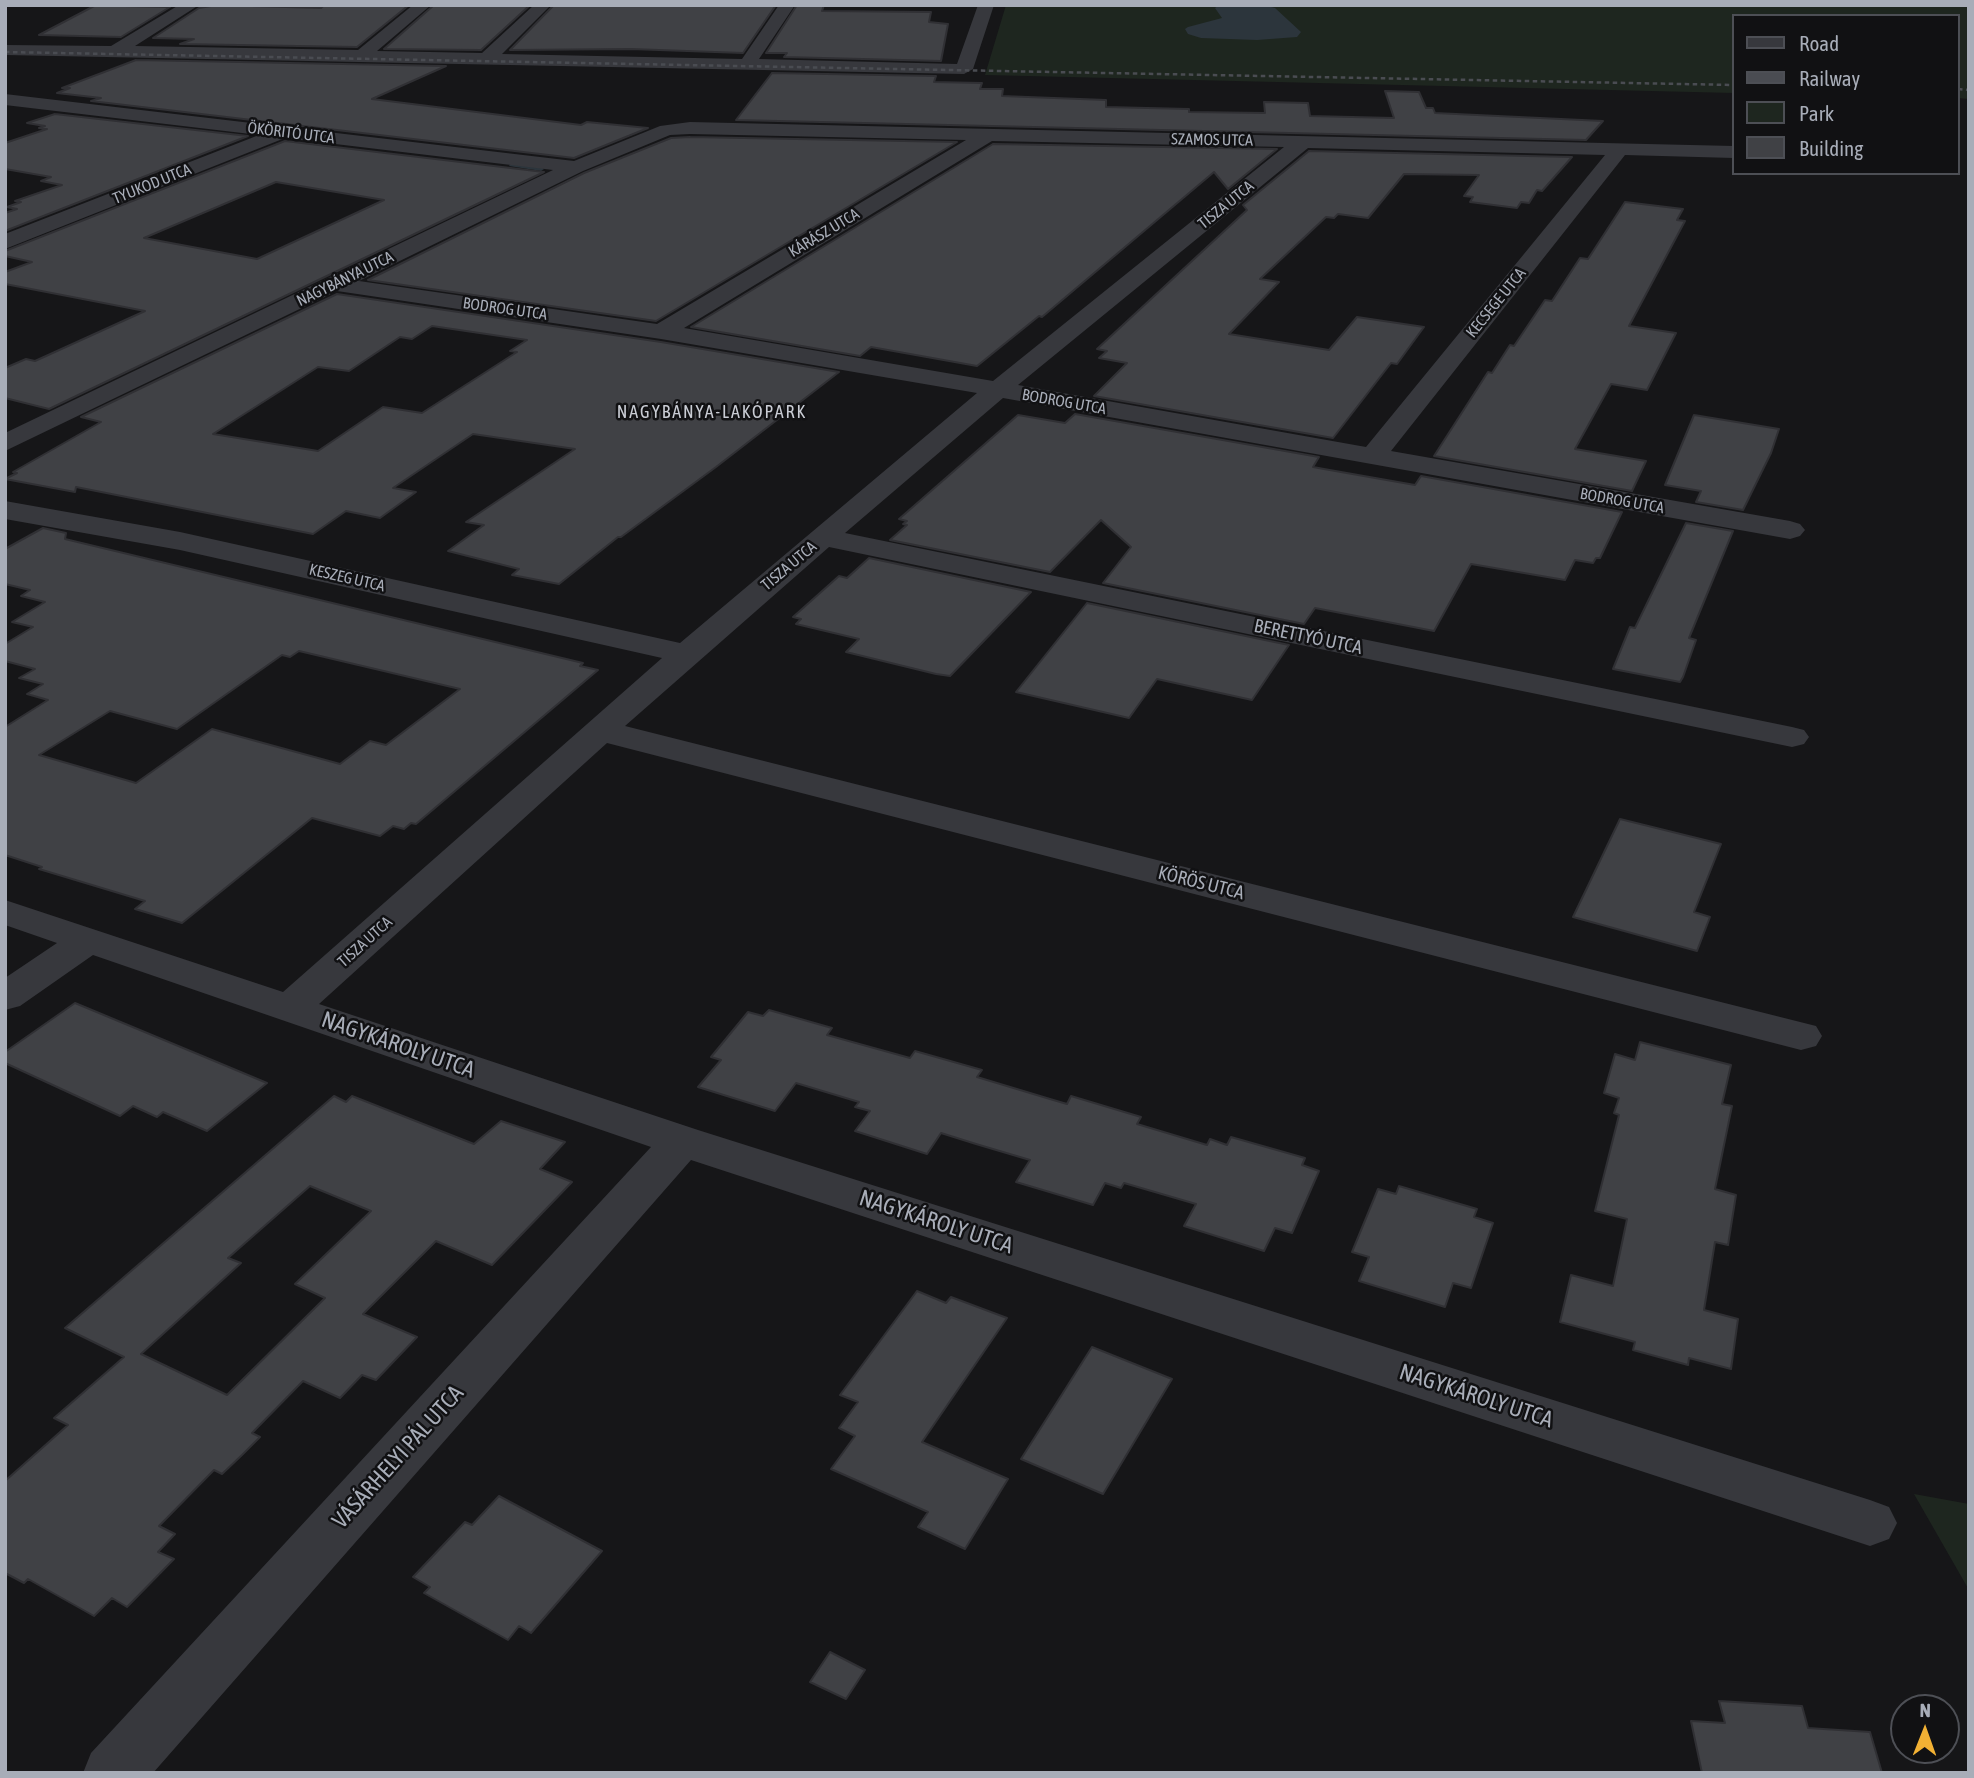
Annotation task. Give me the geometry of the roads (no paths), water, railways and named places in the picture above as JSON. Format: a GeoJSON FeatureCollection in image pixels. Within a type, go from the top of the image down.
{"type":"FeatureCollection","features":[{"type":"Feature","properties":{"kind":"street"},"geometry":{"type":"LineString","coordinates":[[114,52],[191,5]]}},
{"type":"Feature","properties":{"kind":"street"},"geometry":{"type":"LineString","coordinates":[[365,52],[423,5]]}},
{"type":"Feature","properties":{"kind":"street"},"geometry":{"type":"LineString","coordinates":[[5,50],[489,57],[543,5]]}},
{"type":"Feature","properties":{"kind":"street"},"geometry":{"type":"LineString","coordinates":[[747,65],[787,5]]}},
{"type":"Feature","properties":{"kind":"street"},"geometry":{"type":"LineString","coordinates":[[316,56],[365,52],[747,65],[964,69],[986,5]]}},
{"type":"Feature","properties":{"kind":"street","name":"ÖKÖRITÓ UTCA"},"geometry":{"type":"LineString","coordinates":[[5,99],[576,167]]}},
{"type":"Feature","properties":{"kind":"street"},"geometry":{"type":"LineString","coordinates":[[5,109],[28,102]]}},
{"type":"Feature","properties":{"kind":"street","name":"SZAMOS UTCA"},"geometry":{"type":"LineString","coordinates":[[690,128],[1732,152]]}},
{"type":"Feature","properties":{"kind":"street","name":"NAGYBÁNYA UTCA"},"geometry":{"type":"LineString","coordinates":[[5,443],[576,167],[661,132],[690,128]]}},
{"type":"Feature","properties":{"kind":"street","name":"TYUKOD UTCA"},"geometry":{"type":"LineString","coordinates":[[13,239],[283,132]]}},
{"type":"Feature","properties":{"kind":"street","name":"KÁRÁSZ UTCA"},"geometry":{"type":"LineString","coordinates":[[661,332],[988,135]]}},
{"type":"Feature","properties":{"kind":"street","name":"TISZA UTCA"},"geometry":{"type":"LineString","coordinates":[[290,1008],[687,654],[998,390],[1303,142]]}},
{"type":"Feature","properties":{"kind":"street","name":"KECSEGE UTCA"},"geometry":{"type":"LineString","coordinates":[[1372,457],[1620,149]]}},
{"type":"Feature","properties":{"kind":"street","name":"BODROG UTCA"},"geometry":{"type":"LineString","coordinates":[[336,284],[661,332],[1790,530]]}},
{"type":"Feature","properties":{"kind":"street","name":"KESZEG UTCA"},"geometry":{"type":"LineString","coordinates":[[5,510],[180,541],[687,654]]}},
{"type":"Feature","properties":{"kind":"street","name":"BERETTYÓ UTCA"},"geometry":{"type":"LineString","coordinates":[[824,537],[1792,737]]}},
{"type":"Feature","properties":{"kind":"street","name":"KÖRÖS UTCA"},"geometry":{"type":"LineString","coordinates":[[602,731],[1801,1036]]}},
{"type":"Feature","properties":{"kind":"street","name":"NAGYKÁROLY UTCA"},"geometry":{"type":"LineString","coordinates":[[5,912],[682,1141],[1870,1523]]}},
{"type":"Feature","properties":{"kind":"street"},"geometry":{"type":"LineString","coordinates":[[5,997],[87,941]]}},
{"type":"Feature","properties":{"kind":"street","name":"VÁSÁRHELYI PÁL UTCA"},"geometry":{"type":"LineString","coordinates":[[113,1773],[682,1141]]}},
{"type":"Feature","properties":{"kind":"waterway"},"geometry":{"type":"LineString","coordinates":[[511,165],[541,169]]}},
{"type":"Feature","properties":{"kind":"railway"},"geometry":{"type":"LineString","coordinates":[[5,52],[1732,85]]}},
{"type":"Feature","properties":{"kind":"railway"},"geometry":{"type":"LineString","coordinates":[[1960,89],[1969,90]]}},
{"type":"Feature","properties":{"kind":"district","name":"NAGYBÁNYA-LAKÓPARK"},"geometry":{"type":"Point","coordinates":[712,412]}}]}
